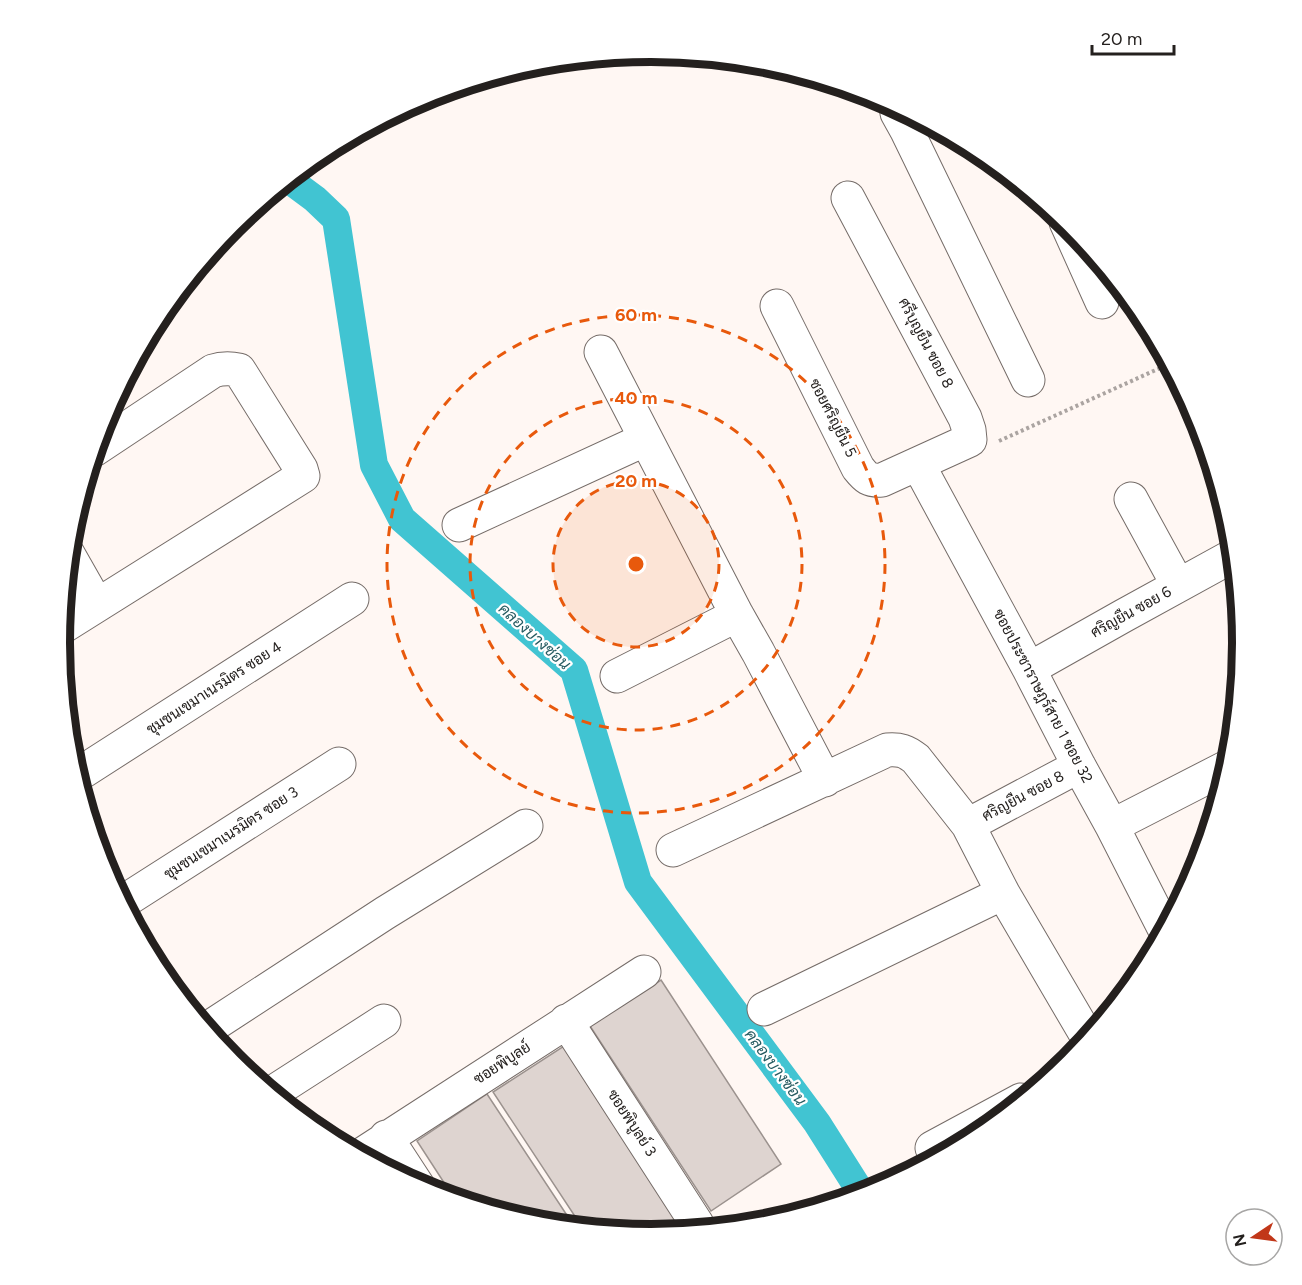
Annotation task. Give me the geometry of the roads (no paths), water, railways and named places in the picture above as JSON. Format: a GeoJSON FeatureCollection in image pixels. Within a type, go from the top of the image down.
{"type":"FeatureCollection","features":[{"type":"Feature","properties":{"kind":"street"},"geometry":{"type":"LineString","coordinates":[[899,117],[1028,380]]}},
{"type":"Feature","properties":{"kind":"street","name":"ศรีบุญยืน ซอย 8"},"geometry":{"type":"LineString","coordinates":[[848,198],[965,418],[969,430],[970,440],[918,464]]}},
{"type":"Feature","properties":{"kind":"street"},"geometry":{"type":"LineString","coordinates":[[1078,249],[1102,302]]}},
{"type":"Feature","properties":{"kind":"street","name":"ซอยศริญยืน 5"},"geometry":{"type":"LineString","coordinates":[[777,306],[864,476],[873,481],[882,480],[918,464]]}},
{"type":"Feature","properties":{"kind":"street"},"geometry":{"type":"LineString","coordinates":[[601,352],[736,615],[825,780]]}},
{"type":"Feature","properties":{"kind":"street"},"geometry":{"type":"LineString","coordinates":[[71,622],[303,476],[301,469],[239,370],[231,368],[213,371],[106,442]]}},
{"type":"Feature","properties":{"kind":"street"},"geometry":{"type":"LineString","coordinates":[[459,525],[646,439]]}},
{"type":"Feature","properties":{"kind":"street","name":"ซอยประชาราษฎร์สาย 1 ซอย 32"},"geometry":{"type":"LineString","coordinates":[[918,464],[1029,669],[1160,921]]}},
{"type":"Feature","properties":{"kind":"street"},"geometry":{"type":"LineString","coordinates":[[1131,499],[1178,585]]}},
{"type":"Feature","properties":{"kind":"street","name":"ศริญยืน ซอย 6"},"geometry":{"type":"LineString","coordinates":[[1029,669],[1226,559]]}},
{"type":"Feature","properties":{"kind":"street"},"geometry":{"type":"LineString","coordinates":[[75,566],[97,605]]}},
{"type":"Feature","properties":{"kind":"street","name":"ชุมชนเขมาเนรมิตร ซอย 4"},"geometry":{"type":"LineString","coordinates":[[85,771],[352,599]]}},
{"type":"Feature","properties":{"kind":"street"},"geometry":{"type":"LineString","coordinates":[[617,676],[736,615]]}},
{"type":"Feature","properties":{"kind":"street"},"geometry":{"type":"LineString","coordinates":[[673,850],[887,750],[898,749],[907,752],[916,759],[968,825],[1003,893],[1084,1031]]}},
{"type":"Feature","properties":{"kind":"street","name":"ชุมชนเขมาเนรมิตร ซอย 3"},"geometry":{"type":"LineString","coordinates":[[130,899],[339,764]]}},
{"type":"Feature","properties":{"kind":"street","name":"ศริญยืน ซอย 8"},"geometry":{"type":"LineString","coordinates":[[968,825],[1079,766]]}},
{"type":"Feature","properties":{"kind":"street"},"geometry":{"type":"LineString","coordinates":[[1112,826],[1217,772]]}},
{"type":"Feature","properties":{"kind":"street"},"geometry":{"type":"LineString","coordinates":[[213,1025],[385,913],[526,826]]}},
{"type":"Feature","properties":{"kind":"street"},"geometry":{"type":"LineString","coordinates":[[764,1009],[1003,893]]}},
{"type":"Feature","properties":{"kind":"street","name":"ซอยพิบูลย์"},"geometry":{"type":"LineString","coordinates":[[373,1146],[644,972]]}},
{"type":"Feature","properties":{"kind":"street"},"geometry":{"type":"LineString","coordinates":[[279,1088],[384,1021]]}},
{"type":"Feature","properties":{"kind":"street","name":"ซอยพิบูลย์ 3"},"geometry":{"type":"LineString","coordinates":[[566,1021],[695,1221]]}},
{"type":"Feature","properties":{"kind":"street"},"geometry":{"type":"LineString","coordinates":[[932,1148],[976,1125]]}},
{"type":"Feature","properties":{"kind":"street"},"geometry":{"type":"LineString","coordinates":[[373,1146],[392,1163]]}},
{"type":"Feature","properties":{"kind":"waterway","name":"คลองบางซ่อน"},"geometry":{"type":"LineString","coordinates":[[295,184],[336,219],[374,465],[402,519],[574,670],[638,882],[817,1123],[857,1186]]}}]}
